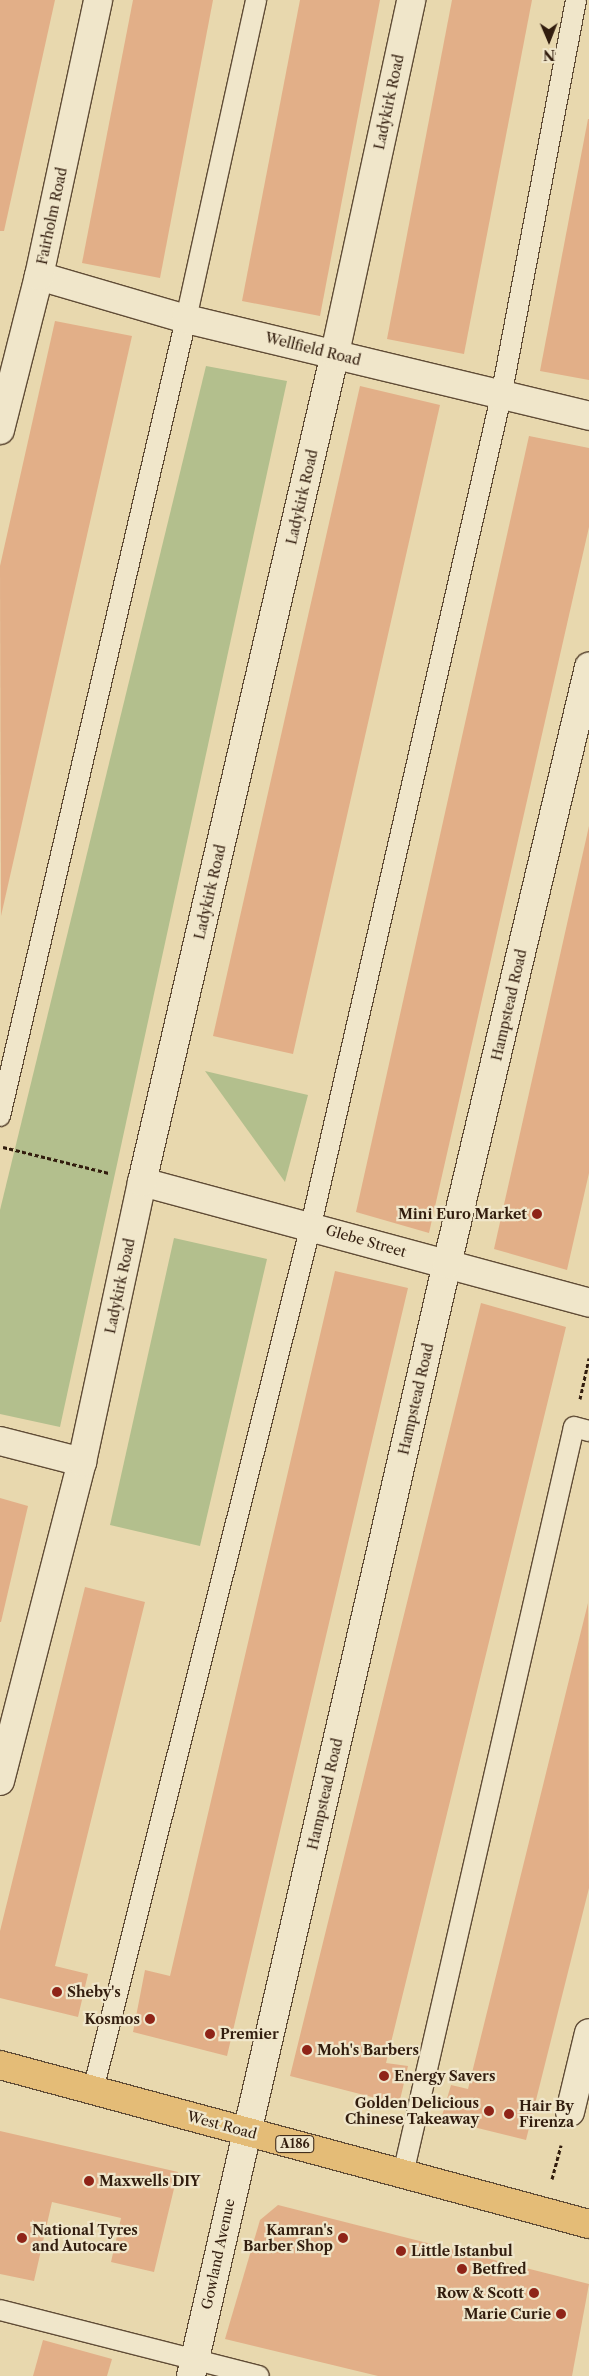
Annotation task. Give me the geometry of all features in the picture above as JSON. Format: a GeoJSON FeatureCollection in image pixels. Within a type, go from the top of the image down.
{"type":"FeatureCollection","features":[{"type":"Feature","properties":{"kind":"main road","name":"West Road"},"geometry":{"type":"LineString","coordinates":[[0,2065],[589,2224]]}},
{"type":"Feature","properties":{"kind":"street","name":"Fairholm Road"},"geometry":{"type":"LineString","coordinates":[[0,430],[39,276],[98,0]]}},
{"type":"Feature","properties":{"kind":"street","name":"Ladykirk Road"},"geometry":{"type":"LineString","coordinates":[[0,1781],[82,1462],[142,1182],[335,353],[411,0]]}},
{"type":"Feature","properties":{"kind":"street","name":"Wellfield Road"},"geometry":{"type":"LineString","coordinates":[[39,276],[186,319],[335,353],[502,397],[589,416]]}},
{"type":"Feature","properties":{"kind":"street","name":"Hampstead Road"},"geometry":{"type":"LineString","coordinates":[[245,2131],[447,1264],[589,667]]}},
{"type":"Feature","properties":{"kind":"street","name":"Glebe Street"},"geometry":{"type":"LineString","coordinates":[[142,1182],[311,1225],[589,1303]]}},
{"type":"Feature","properties":{"kind":"street"},"geometry":{"type":"LineString","coordinates":[[0,1441],[82,1462]]}},
{"type":"Feature","properties":{"kind":"street"},"geometry":{"type":"LineString","coordinates":[[570,2112],[589,2034]]}},
{"type":"Feature","properties":{"kind":"street","name":"Gowland Avenue"},"geometry":{"type":"LineString","coordinates":[[193,2368],[245,2131]]}},
{"type":"Feature","properties":{"kind":"lane"},"geometry":{"type":"LineString","coordinates":[[0,1116],[186,319],[256,0]]}},
{"type":"Feature","properties":{"kind":"lane"},"geometry":{"type":"LineString","coordinates":[[94,2090],[311,1225],[502,397],[576,0]]}},
{"type":"Feature","properties":{"kind":"lane"},"geometry":{"type":"LineString","coordinates":[[403,2174],[582,1429]]}},
{"type":"Feature","properties":{"kind":"lane"},"geometry":{"type":"LineString","coordinates":[[0,2310],[193,2368],[259,2376]]}},
{"type":"Feature","properties":{"kind":"path"},"geometry":{"type":"LineString","coordinates":[[0,1146],[142,1182]]}},
{"type":"Feature","properties":{"kind":"path"},"geometry":{"type":"LineString","coordinates":[[582,1429],[589,1358]]}},
{"type":"Feature","properties":{"kind":"path"},"geometry":{"type":"LineString","coordinates":[[543,2211],[570,2112]]}},
{"type":"Feature","properties":{"kind":"green space"},"geometry":{"type":"Polygon","coordinates":[[[206,366],[287,381],[60,1427],[0,1414],[0,1210],[206,366]]]}},
{"type":"Feature","properties":{"kind":"green space"},"geometry":{"type":"Polygon","coordinates":[[[205,1071],[308,1095],[285,1182],[205,1071]]]}},
{"type":"Feature","properties":{"kind":"green space"},"geometry":{"type":"Polygon","coordinates":[[[174,1238],[267,1259],[200,1546],[110,1525],[174,1238]]]}},
{"type":"Feature","properties":{"kind":"building"},"geometry":{"type":"Polygon","coordinates":[[[0,0],[55,0],[4,231],[0,231],[0,0]]]}},
{"type":"Feature","properties":{"kind":"building"},"geometry":{"type":"Polygon","coordinates":[[[133,0],[213,0],[160,278],[82,263],[133,0]]]}},
{"type":"Feature","properties":{"kind":"building"},"geometry":{"type":"Polygon","coordinates":[[[300,0],[380,0],[320,316],[242,301],[300,0]]]}},
{"type":"Feature","properties":{"kind":"building"},"geometry":{"type":"Polygon","coordinates":[[[452,0],[532,0],[464,354],[387,339],[452,0]]]}},
{"type":"Feature","properties":{"kind":"building"},"geometry":{"type":"Polygon","coordinates":[[[589,119],[589,380],[540,371],[589,119]]]}},
{"type":"Feature","properties":{"kind":"building"},"geometry":{"type":"Polygon","coordinates":[[[55,321],[132,336],[1,916],[0,566],[55,321]]]}},
{"type":"Feature","properties":{"kind":"building"},"geometry":{"type":"Polygon","coordinates":[[[360,386],[440,405],[293,1054],[213,1036],[360,386]]]}},
{"type":"Feature","properties":{"kind":"building"},"geometry":{"type":"Polygon","coordinates":[[[529,436],[589,448],[589,527],[429,1233],[356,1212],[529,436]]]}},
{"type":"Feature","properties":{"kind":"building"},"geometry":{"type":"Polygon","coordinates":[[[589,826],[589,1173],[567,1270],[494,1249],[589,826]]]}},
{"type":"Feature","properties":{"kind":"building"},"geometry":{"type":"Polygon","coordinates":[[[335,1271],[408,1288],[227,2056],[133,2032],[145,1970],[170,1976],[335,1271]]]}},
{"type":"Feature","properties":{"kind":"building"},"geometry":{"type":"Polygon","coordinates":[[[481,1303],[566,1327],[386,2063],[408,2066],[399,2104],[290,2076],[481,1303]]]}},
{"type":"Feature","properties":{"kind":"building"},"geometry":{"type":"Polygon","coordinates":[[[0,1498],[28,1506],[1,1622],[0,1622],[0,1498]]]}},
{"type":"Feature","properties":{"kind":"building"},"geometry":{"type":"Polygon","coordinates":[[[85,1587],[145,1602],[55,1966],[88,1974],[78,2017],[0,1998],[0,1931],[85,1587]]]}},
{"type":"Feature","properties":{"kind":"building"},"geometry":{"type":"Polygon","coordinates":[[[588,1603],[589,1888],[526,2140],[441,2119],[451,2085],[468,2089],[588,1603]]]}},
{"type":"Feature","properties":{"kind":"building"},"geometry":{"type":"Polygon","coordinates":[[[0,2131],[178,2172],[154,2272],[111,2262],[121,2218],[52,2202],[34,2281],[0,2274],[0,2131]]]}},
{"type":"Feature","properties":{"kind":"building"},"geometry":{"type":"Polygon","coordinates":[[[278,2205],[589,2284],[572,2376],[378,2376],[225,2339],[260,2220],[278,2205]]]}},
{"type":"Feature","properties":{"kind":"building"},"geometry":{"type":"Polygon","coordinates":[[[43,2340],[112,2359],[107,2376],[33,2376],[43,2340]]]}},
{"type":"Feature","properties":{"kind":"place","name":"Mini Euro Market"},"geometry":{"type":"Point","coordinates":[537,1214]}},
{"type":"Feature","properties":{"kind":"place","name":"Sheby's"},"geometry":{"type":"Point","coordinates":[57,1992]}},
{"type":"Feature","properties":{"kind":"place","name":"Kosmos"},"geometry":{"type":"Point","coordinates":[150,2019]}},
{"type":"Feature","properties":{"kind":"place","name":"Premier"},"geometry":{"type":"Point","coordinates":[210,2034]}},
{"type":"Feature","properties":{"kind":"place","name":"Moh's Barbers"},"geometry":{"type":"Point","coordinates":[307,2050]}},
{"type":"Feature","properties":{"kind":"place","name":"Energy Savers"},"geometry":{"type":"Point","coordinates":[384,2076]}},
{"type":"Feature","properties":{"kind":"place","name":"Golden Delicious Chinese Takeaway"},"geometry":{"type":"Point","coordinates":[489,2111]}},
{"type":"Feature","properties":{"kind":"place","name":"Hair By Firenza"},"geometry":{"type":"Point","coordinates":[509,2114]}},
{"type":"Feature","properties":{"kind":"place","name":"Maxwells DIY"},"geometry":{"type":"Point","coordinates":[89,2181]}},
{"type":"Feature","properties":{"kind":"place","name":"National Tyres and Autocare"},"geometry":{"type":"Point","coordinates":[22,2238]}},
{"type":"Feature","properties":{"kind":"place","name":"Kamran's Barber Shop"},"geometry":{"type":"Point","coordinates":[343,2238]}},
{"type":"Feature","properties":{"kind":"place","name":"Little Istanbul"},"geometry":{"type":"Point","coordinates":[401,2251]}},
{"type":"Feature","properties":{"kind":"place","name":"Betfred"},"geometry":{"type":"Point","coordinates":[462,2269]}},
{"type":"Feature","properties":{"kind":"place","name":"Row & Scott"},"geometry":{"type":"Point","coordinates":[534,2293]}},
{"type":"Feature","properties":{"kind":"place","name":"Marie Curie"},"geometry":{"type":"Point","coordinates":[561,2314]}}]}
